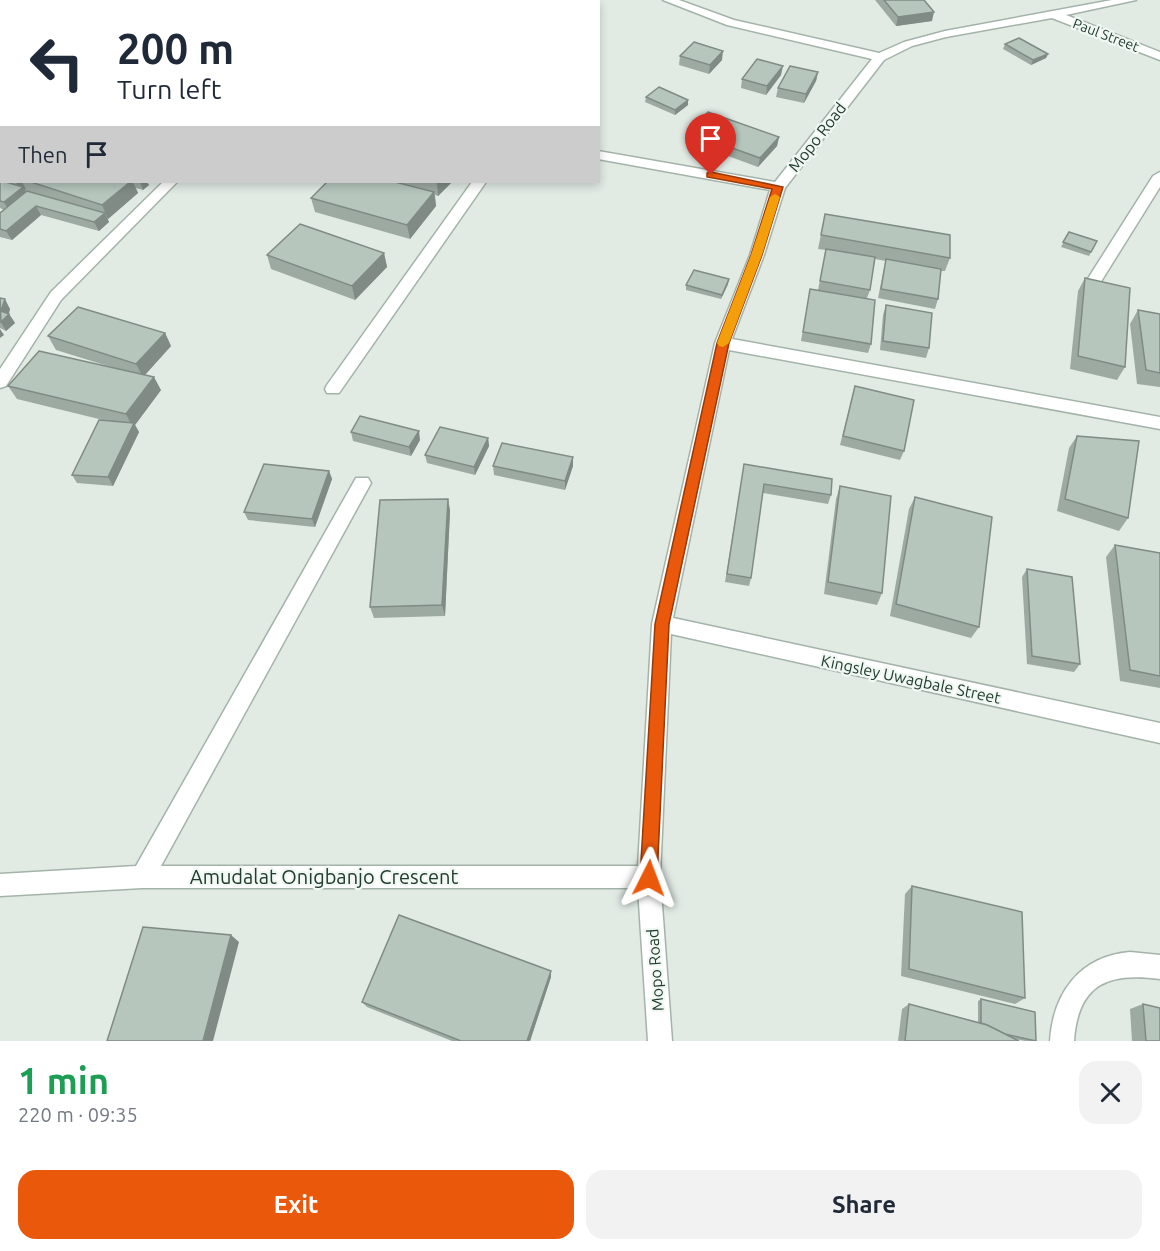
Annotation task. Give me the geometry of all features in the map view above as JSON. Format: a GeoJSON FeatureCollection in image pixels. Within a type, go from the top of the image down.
{"type":"FeatureCollection","features":[{"type":"Feature","properties":{"kind":"street"},"geometry":{"type":"LineString","coordinates":[[669,0],[731,23],[880,57]]}},
{"type":"Feature","properties":{"kind":"street","name":"Mopo Road"},"geometry":{"type":"LineString","coordinates":[[660,1041],[649,878],[662,624],[723,343],[757,255],[778,187],[880,57],[908,45],[945,34],[1130,0]]}},
{"type":"Feature","properties":{"kind":"street","name":"Paul Street"},"geometry":{"type":"LineString","coordinates":[[1051,14],[1160,56]]}},
{"type":"Feature","properties":{"kind":"street"},"geometry":{"type":"LineString","coordinates":[[600,155],[778,187]]}},
{"type":"Feature","properties":{"kind":"street"},"geometry":{"type":"LineString","coordinates":[[1092,284],[1160,176]]}},
{"type":"Feature","properties":{"kind":"street"},"geometry":{"type":"LineString","coordinates":[[0,382],[56,296],[169,183]]}},
{"type":"Feature","properties":{"kind":"street"},"geometry":{"type":"LineString","coordinates":[[333,389],[478,183]]}},
{"type":"Feature","properties":{"kind":"street"},"geometry":{"type":"LineString","coordinates":[[723,343],[1160,423]]}},
{"type":"Feature","properties":{"kind":"street"},"geometry":{"type":"LineString","coordinates":[[142,877],[362,483]]}},
{"type":"Feature","properties":{"kind":"street","name":"Kingsley Uwagbale Street"},"geometry":{"type":"LineString","coordinates":[[662,624],[1160,733]]}},
{"type":"Feature","properties":{"kind":"street","name":"Amudalat Onigbanjo Crescent"},"geometry":{"type":"LineString","coordinates":[[0,885],[142,877],[649,878]]}},
{"type":"Feature","properties":{"kind":"street"},"geometry":{"type":"LineString","coordinates":[[1062,1041],[1077,989],[1096,970],[1129,962],[1160,967]]}},
{"type":"Feature","properties":{"kind":"building"},"geometry":{"type":"Polygon","coordinates":[[[884,0],[924,0],[934,12],[898,17],[884,0]]]}},
{"type":"Feature","properties":{"kind":"building"},"geometry":{"type":"Polygon","coordinates":[[[1019,38],[1048,54],[1033,60],[1005,44],[1019,38]]]}},
{"type":"Feature","properties":{"kind":"building"},"geometry":{"type":"Polygon","coordinates":[[[694,42],[723,51],[710,65],[680,56],[694,42]]]}},
{"type":"Feature","properties":{"kind":"building"},"geometry":{"type":"Polygon","coordinates":[[[757,59],[783,66],[767,86],[742,79],[757,59]]]}},
{"type":"Feature","properties":{"kind":"building"},"geometry":{"type":"Polygon","coordinates":[[[790,66],[818,72],[806,94],[778,88],[790,66]]]}},
{"type":"Feature","properties":{"kind":"building"},"geometry":{"type":"Polygon","coordinates":[[[659,87],[688,100],[675,110],[646,97],[659,87]]]}},
{"type":"Feature","properties":{"kind":"building"},"geometry":{"type":"Polygon","coordinates":[[[708,112],[779,137],[760,158],[688,132],[708,112]]]}},
{"type":"Feature","properties":{"kind":"building"},"geometry":{"type":"Polygon","coordinates":[[[0,183],[23,187],[4,202],[0,201],[0,183]]]}},
{"type":"Feature","properties":{"kind":"building"},"geometry":{"type":"Polygon","coordinates":[[[34,183],[129,183],[102,205],[34,183]]]}},
{"type":"Feature","properties":{"kind":"building"},"geometry":{"type":"Polygon","coordinates":[[[326,183],[399,183],[434,192],[407,225],[311,198],[326,183]]]}},
{"type":"Feature","properties":{"kind":"building"},"geometry":{"type":"Polygon","coordinates":[[[27,191],[105,213],[94,222],[36,206],[6,231],[0,229],[0,213],[27,191]]]}},
{"type":"Feature","properties":{"kind":"building"},"geometry":{"type":"Polygon","coordinates":[[[825,214],[950,235],[950,258],[821,235],[825,214]]]}},
{"type":"Feature","properties":{"kind":"building"},"geometry":{"type":"Polygon","coordinates":[[[300,224],[384,253],[352,286],[267,255],[300,224]]]}},
{"type":"Feature","properties":{"kind":"building"},"geometry":{"type":"Polygon","coordinates":[[[1069,232],[1097,241],[1091,252],[1063,242],[1069,232]]]}},
{"type":"Feature","properties":{"kind":"building"},"geometry":{"type":"Polygon","coordinates":[[[826,249],[875,257],[870,290],[820,281],[826,249]]]}},
{"type":"Feature","properties":{"kind":"building"},"geometry":{"type":"Polygon","coordinates":[[[886,259],[941,269],[938,299],[881,289],[886,259]]]}},
{"type":"Feature","properties":{"kind":"building"},"geometry":{"type":"Polygon","coordinates":[[[694,270],[729,279],[722,295],[686,285],[694,270]]]}},
{"type":"Feature","properties":{"kind":"building"},"geometry":{"type":"Polygon","coordinates":[[[1085,278],[1130,288],[1125,367],[1078,356],[1085,278]]]}},
{"type":"Feature","properties":{"kind":"building"},"geometry":{"type":"Polygon","coordinates":[[[810,289],[875,300],[871,344],[803,332],[810,289]]]}},
{"type":"Feature","properties":{"kind":"building"},"geometry":{"type":"Polygon","coordinates":[[[0,298],[5,299],[1,311],[9,314],[1,322],[0,298]]]}},
{"type":"Feature","properties":{"kind":"building"},"geometry":{"type":"Polygon","coordinates":[[[886,305],[932,313],[929,348],[883,341],[886,305]]]}},
{"type":"Feature","properties":{"kind":"building"},"geometry":{"type":"Polygon","coordinates":[[[78,307],[165,333],[136,364],[48,336],[78,307]]]}},
{"type":"Feature","properties":{"kind":"building"},"geometry":{"type":"Polygon","coordinates":[[[1138,310],[1160,314],[1160,373],[1146,370],[1138,310]]]}},
{"type":"Feature","properties":{"kind":"building"},"geometry":{"type":"Polygon","coordinates":[[[39,351],[154,377],[126,414],[8,386],[39,351]]]}},
{"type":"Feature","properties":{"kind":"building"},"geometry":{"type":"Polygon","coordinates":[[[855,386],[914,400],[904,451],[843,436],[855,386]]]}},
{"type":"Feature","properties":{"kind":"building"},"geometry":{"type":"Polygon","coordinates":[[[360,416],[419,431],[409,447],[351,432],[360,416]]]}},
{"type":"Feature","properties":{"kind":"building"},"geometry":{"type":"Polygon","coordinates":[[[99,420],[134,423],[108,477],[72,475],[99,420]]]}},
{"type":"Feature","properties":{"kind":"building"},"geometry":{"type":"Polygon","coordinates":[[[440,427],[488,438],[474,467],[425,455],[440,427]]]}},
{"type":"Feature","properties":{"kind":"building"},"geometry":{"type":"Polygon","coordinates":[[[1077,436],[1139,441],[1128,518],[1065,499],[1077,436]]]}},
{"type":"Feature","properties":{"kind":"building"},"geometry":{"type":"Polygon","coordinates":[[[502,443],[573,457],[565,481],[493,466],[502,443]]]}},
{"type":"Feature","properties":{"kind":"building"},"geometry":{"type":"Polygon","coordinates":[[[264,464],[329,471],[312,519],[244,512],[264,464]]]}},
{"type":"Feature","properties":{"kind":"building"},"geometry":{"type":"Polygon","coordinates":[[[744,464],[832,479],[831,495],[764,484],[751,578],[727,574],[744,464]]]}},
{"type":"Feature","properties":{"kind":"building"},"geometry":{"type":"Polygon","coordinates":[[[840,486],[891,496],[882,593],[828,582],[840,486]]]}},
{"type":"Feature","properties":{"kind":"building"},"geometry":{"type":"Polygon","coordinates":[[[915,497],[992,517],[979,627],[896,604],[915,497]]]}},
{"type":"Feature","properties":{"kind":"building"},"geometry":{"type":"Polygon","coordinates":[[[448,499],[442,605],[370,607],[380,500],[448,499]]]}},
{"type":"Feature","properties":{"kind":"building"},"geometry":{"type":"Polygon","coordinates":[[[1115,545],[1160,553],[1160,676],[1130,670],[1115,545]]]}},
{"type":"Feature","properties":{"kind":"building"},"geometry":{"type":"Polygon","coordinates":[[[1027,569],[1072,577],[1080,664],[1032,656],[1027,569]]]}},
{"type":"Feature","properties":{"kind":"building"},"geometry":{"type":"Polygon","coordinates":[[[912,886],[1022,912],[1025,998],[909,969],[912,886]]]}},
{"type":"Feature","properties":{"kind":"building"},"geometry":{"type":"Polygon","coordinates":[[[399,915],[551,971],[527,1041],[461,1041],[362,1002],[399,915]]]}},
{"type":"Feature","properties":{"kind":"building"},"geometry":{"type":"Polygon","coordinates":[[[143,927],[231,935],[203,1041],[107,1041],[143,927]]]}},
{"type":"Feature","properties":{"kind":"building"},"geometry":{"type":"Polygon","coordinates":[[[981,999],[1035,1012],[1036,1041],[1005,1034],[981,1023],[981,999]]]}},
{"type":"Feature","properties":{"kind":"building"},"geometry":{"type":"Polygon","coordinates":[[[909,1004],[987,1025],[1019,1041],[905,1041],[909,1004]]]}},
{"type":"Feature","properties":{"kind":"building"},"geometry":{"type":"Polygon","coordinates":[[[1143,1004],[1160,1008],[1160,1041],[1146,1041],[1143,1004]]]}},
{"type":"Feature","properties":{"kind":"slow traffic"},"geometry":{"type":"LineString","coordinates":[[723,343],[757,255],[775,197]]}},
{"type":"Feature","properties":{"kind":"route"},"geometry":{"type":"LineString","coordinates":[[649,878],[662,624],[723,343],[757,255],[778,187],[711,175]]}}]}
